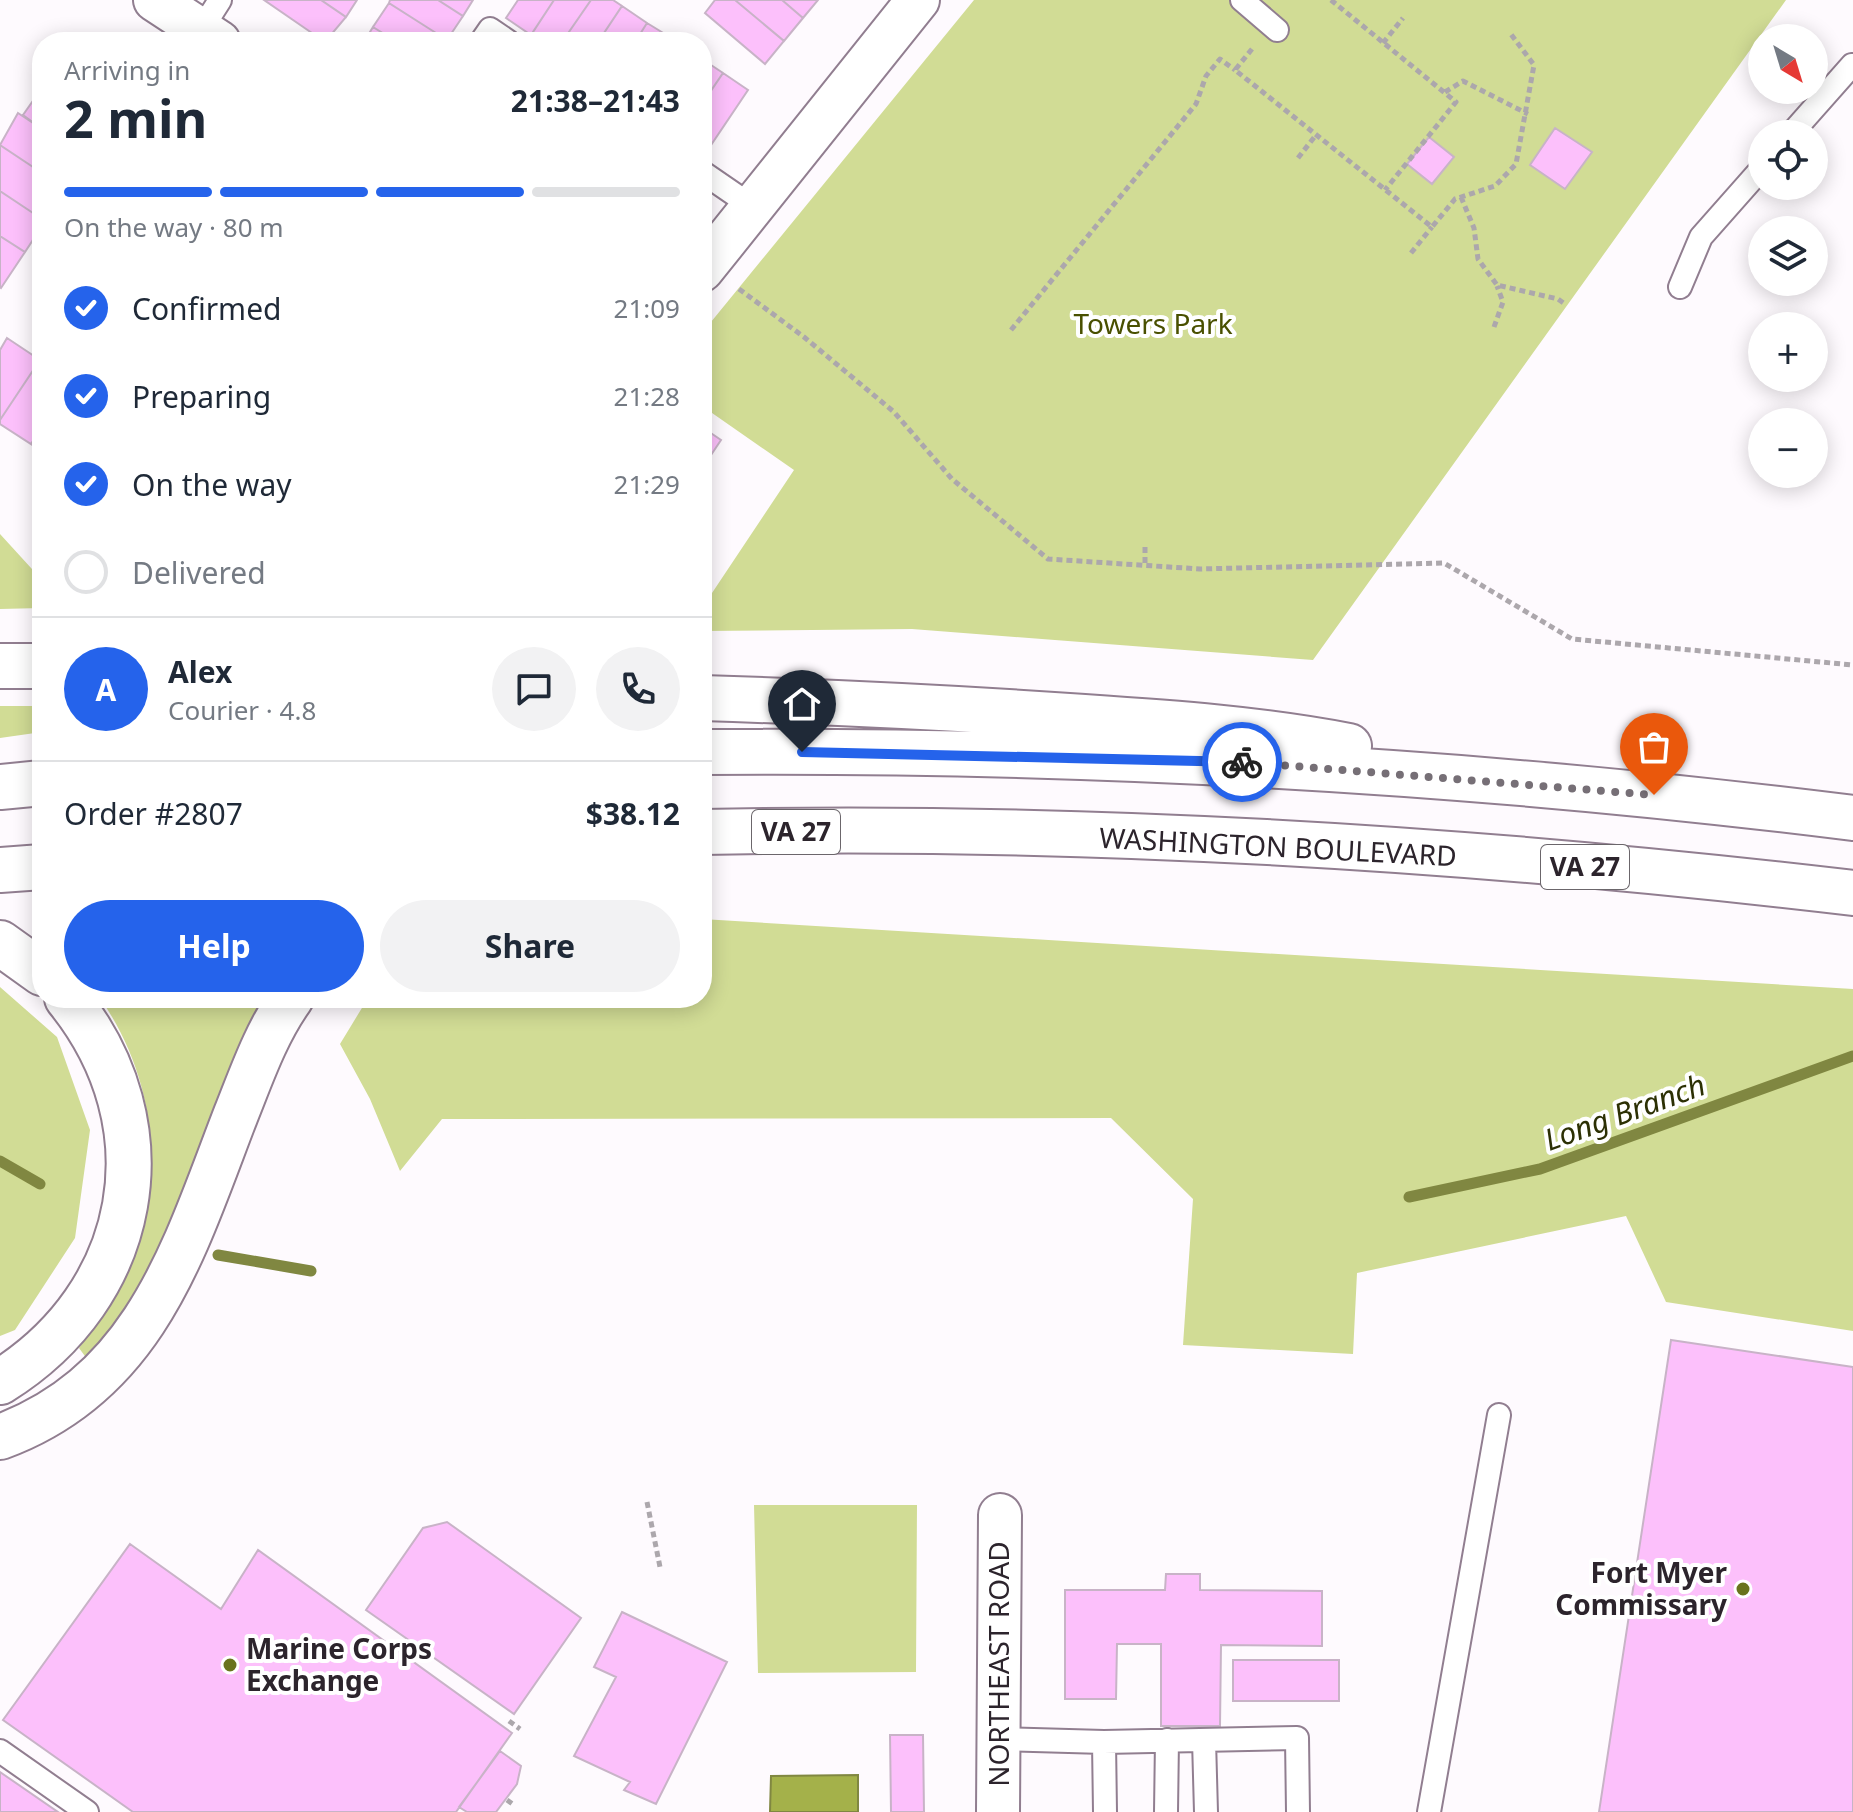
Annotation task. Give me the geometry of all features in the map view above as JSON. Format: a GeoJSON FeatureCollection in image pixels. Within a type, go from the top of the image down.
{"type":"FeatureCollection","features":[{"type":"Feature","properties":{"kind":"highway"},"geometry":{"type":"LineString","coordinates":[[0,666],[32,666]]}},
{"type":"Feature","properties":{"kind":"highway"},"geometry":{"type":"LineString","coordinates":[[712,698],[973,710],[1283,733],[1560,785]]}},
{"type":"Feature","properties":{"kind":"highway"},"geometry":{"type":"LineString","coordinates":[[712,752],[1178,759],[1560,785],[1853,818]]}},
{"type":"Feature","properties":{"kind":"highway"},"geometry":{"type":"LineString","coordinates":[[0,787],[32,784]]}},
{"type":"Feature","properties":{"kind":"highway","name":"WASHINGTON BOULEVARD"},"geometry":{"type":"LineString","coordinates":[[712,832],[890,833],[1316,846],[1672,874],[1853,893]]}},
{"type":"Feature","properties":{"kind":"highway"},"geometry":{"type":"LineString","coordinates":[[712,853],[890,833]]}},
{"type":"Feature","properties":{"kind":"highway"},"geometry":{"type":"LineString","coordinates":[[0,870],[32,868]]}},
{"type":"Feature","properties":{"kind":"highway"},"geometry":{"type":"LineString","coordinates":[[0,943],[32,966]]}},
{"type":"Feature","properties":{"kind":"highway"},"geometry":{"type":"LineString","coordinates":[[0,1382],[30,1360],[75,1316],[111,1257],[122,1222],[128,1154],[117,1081],[95,1037],[74,1008]]}},
{"type":"Feature","properties":{"kind":"highway"},"geometry":{"type":"LineString","coordinates":[[0,1437],[41,1420],[90,1383],[130,1343],[154,1310],[182,1254],[257,1060],[286,1008]]}},
{"type":"Feature","properties":{"kind":"street"},"geometry":{"type":"LineString","coordinates":[[155,0],[213,24]]}},
{"type":"Feature","properties":{"kind":"street"},"geometry":{"type":"LineString","coordinates":[[712,257],[918,0]]}},
{"type":"Feature","properties":{"kind":"street","name":"NORTHEAST ROAD"},"geometry":{"type":"LineString","coordinates":[[998,1812],[1000,1515]]}},
{"type":"Feature","properties":{"kind":"lane"},"geometry":{"type":"LineString","coordinates":[[1242,0],[1277,30]]}},
{"type":"Feature","properties":{"kind":"lane"},"geometry":{"type":"LineString","coordinates":[[1853,64],[1853,73]]}},
{"type":"Feature","properties":{"kind":"lane"},"geometry":{"type":"LineString","coordinates":[[1803,120],[1853,64]]}},
{"type":"Feature","properties":{"kind":"lane"},"geometry":{"type":"LineString","coordinates":[[712,179],[753,207]]}},
{"type":"Feature","properties":{"kind":"lane"},"geometry":{"type":"LineString","coordinates":[[1680,287],[1701,237],[1748,184]]}},
{"type":"Feature","properties":{"kind":"lane"},"geometry":{"type":"LineString","coordinates":[[1429,1812],[1499,1415]]}},
{"type":"Feature","properties":{"kind":"lane"},"geometry":{"type":"LineString","coordinates":[[999,1739],[1104,1742],[1297,1738],[1298,1812]]}},
{"type":"Feature","properties":{"kind":"lane"},"geometry":{"type":"LineString","coordinates":[[1166,1812],[1167,1740]]}},
{"type":"Feature","properties":{"kind":"lane"},"geometry":{"type":"LineString","coordinates":[[1204,1740],[1206,1812]]}},
{"type":"Feature","properties":{"kind":"lane"},"geometry":{"type":"LineString","coordinates":[[1104,1742],[1105,1812]]}},
{"type":"Feature","properties":{"kind":"lane"},"geometry":{"type":"LineString","coordinates":[[0,1751],[87,1812]]}},
{"type":"Feature","properties":{"kind":"path"},"geometry":{"type":"LineString","coordinates":[[1331,0],[1456,102],[1385,190]]}},
{"type":"Feature","properties":{"kind":"path"},"geometry":{"type":"LineString","coordinates":[[1383,43],[1403,18]]}},
{"type":"Feature","properties":{"kind":"path"},"geometry":{"type":"LineString","coordinates":[[1411,253],[1461,197],[1495,186],[1516,164],[1528,114],[1534,65],[1510,33]]}},
{"type":"Feature","properties":{"kind":"path"},"geometry":{"type":"LineString","coordinates":[[1235,70],[1257,42]]}},
{"type":"Feature","properties":{"kind":"path"},"geometry":{"type":"LineString","coordinates":[[1011,330],[1196,104],[1206,76],[1220,59],[1432,227]]}},
{"type":"Feature","properties":{"kind":"path"},"geometry":{"type":"LineString","coordinates":[[1445,92],[1463,81],[1528,114]]}},
{"type":"Feature","properties":{"kind":"path"},"geometry":{"type":"LineString","coordinates":[[1298,158],[1316,135]]}},
{"type":"Feature","properties":{"kind":"path"},"geometry":{"type":"LineString","coordinates":[[1461,197],[1474,228],[1478,259],[1497,285],[1503,302],[1494,327]]}},
{"type":"Feature","properties":{"kind":"path"},"geometry":{"type":"LineString","coordinates":[[712,273],[804,337],[894,412],[952,479],[1048,559],[1200,569],[1444,563],[1572,639],[1853,665]]}},
{"type":"Feature","properties":{"kind":"path"},"geometry":{"type":"LineString","coordinates":[[1497,285],[1558,299],[1565,304]]}},
{"type":"Feature","properties":{"kind":"path"},"geometry":{"type":"LineString","coordinates":[[1145,547],[1145,565]]}},
{"type":"Feature","properties":{"kind":"path"},"geometry":{"type":"LineString","coordinates":[[647,1502],[660,1567]]}},
{"type":"Feature","properties":{"kind":"path"},"geometry":{"type":"LineString","coordinates":[[509,1721],[520,1729]]}},
{"type":"Feature","properties":{"kind":"path"},"geometry":{"type":"LineString","coordinates":[[507,1800],[514,1805]]}},
{"type":"Feature","properties":{"kind":"green space","name":"Towers Park"},"geometry":{"type":"Polygon","coordinates":[[[974,0],[1786,0],[1769,24],[1748,24],[1748,53],[1313,660],[912,629],[712,631],[712,593],[794,470],[712,413],[712,321],[974,0]]]}},
{"type":"Feature","properties":{"kind":"green space"},"geometry":{"type":"Polygon","coordinates":[[[0,534],[32,569],[32,608],[0,609],[0,534]]]}},
{"type":"Feature","properties":{"kind":"green space"},"geometry":{"type":"Polygon","coordinates":[[[0,706],[32,706],[32,733],[0,738],[0,706]]]}},
{"type":"Feature","properties":{"kind":"green space"},"geometry":{"type":"Polygon","coordinates":[[[712,920],[1853,989],[1853,1331],[1666,1302],[1626,1216],[1357,1273],[1353,1354],[1183,1345],[1193,1199],[1111,1118],[442,1119],[400,1171],[370,1099],[340,1044],[362,1008],[712,1008],[712,920]]]}},
{"type":"Feature","properties":{"kind":"green space"},"geometry":{"type":"Polygon","coordinates":[[[0,987],[57,1037],[90,1130],[75,1238],[15,1330],[0,1336],[0,987]]]}},
{"type":"Feature","properties":{"kind":"green space"},"geometry":{"type":"Polygon","coordinates":[[[106,1008],[267,1008],[222,1089],[201,1156],[150,1288],[90,1363],[79,1348],[112,1299],[132,1255],[144,1218],[150,1180],[146,1105],[136,1068],[121,1032],[106,1008]]]}},
{"type":"Feature","properties":{"kind":"green space"},"geometry":{"type":"Polygon","coordinates":[[[754,1505],[917,1505],[916,1672],[758,1673],[754,1505]]]}},
{"type":"Feature","properties":{"kind":"shaded area"},"geometry":{"type":"Polygon","coordinates":[[[858,1775],[858,1812],[770,1812],[771,1776],[858,1775]]]}},
{"type":"Feature","properties":{"kind":"building"},"geometry":{"type":"Polygon","coordinates":[[[264,0],[321,0],[346,17],[333,32],[310,32],[264,0]]]}},
{"type":"Feature","properties":{"kind":"building"},"geometry":{"type":"Polygon","coordinates":[[[321,0],[357,0],[346,17],[321,0]]]}},
{"type":"Feature","properties":{"kind":"building"},"geometry":{"type":"Polygon","coordinates":[[[390,0],[438,0],[463,16],[452,32],[434,32],[389,3],[390,0]]]}},
{"type":"Feature","properties":{"kind":"building"},"geometry":{"type":"Polygon","coordinates":[[[438,0],[473,0],[463,16],[438,0]]]}},
{"type":"Feature","properties":{"kind":"building"},"geometry":{"type":"Polygon","coordinates":[[[518,0],[554,0],[533,32],[527,32],[506,18],[518,0]]]}},
{"type":"Feature","properties":{"kind":"building"},"geometry":{"type":"Polygon","coordinates":[[[554,0],[591,0],[569,32],[533,32],[554,0]]]}},
{"type":"Feature","properties":{"kind":"building"},"geometry":{"type":"Polygon","coordinates":[[[591,0],[613,0],[622,6],[605,32],[569,32],[591,0]]]}},
{"type":"Feature","properties":{"kind":"building"},"geometry":{"type":"Polygon","coordinates":[[[715,0],[735,0],[784,41],[765,64],[705,13],[715,0]]]}},
{"type":"Feature","properties":{"kind":"building"},"geometry":{"type":"Polygon","coordinates":[[[735,0],[782,0],[803,18],[784,41],[735,0]]]}},
{"type":"Feature","properties":{"kind":"building"},"geometry":{"type":"Polygon","coordinates":[[[782,0],[818,0],[803,18],[782,0]]]}},
{"type":"Feature","properties":{"kind":"building"},"geometry":{"type":"Polygon","coordinates":[[[389,3],[434,32],[381,32],[373,27],[389,3]]]}},
{"type":"Feature","properties":{"kind":"building"},"geometry":{"type":"Polygon","coordinates":[[[622,6],[647,23],[641,32],[605,32],[622,6]]]}},
{"type":"Feature","properties":{"kind":"building"},"geometry":{"type":"Polygon","coordinates":[[[647,23],[662,32],[641,32],[647,23]]]}},
{"type":"Feature","properties":{"kind":"building"},"geometry":{"type":"Polygon","coordinates":[[[712,66],[723,73],[712,89],[712,66]]]}},
{"type":"Feature","properties":{"kind":"building"},"geometry":{"type":"Polygon","coordinates":[[[723,73],[748,90],[712,144],[712,89],[723,73]]]}},
{"type":"Feature","properties":{"kind":"building"},"geometry":{"type":"Polygon","coordinates":[[[32,102],[32,122],[23,115],[32,102]]]}},
{"type":"Feature","properties":{"kind":"building"},"geometry":{"type":"Polygon","coordinates":[[[18,113],[32,122],[32,166],[0,145],[18,113]]]}},
{"type":"Feature","properties":{"kind":"building"},"geometry":{"type":"Polygon","coordinates":[[[1555,128],[1592,152],[1565,189],[1530,165],[1555,128]]]}},
{"type":"Feature","properties":{"kind":"building"},"geometry":{"type":"Polygon","coordinates":[[[1429,137],[1454,157],[1432,184],[1407,164],[1429,137]]]}},
{"type":"Feature","properties":{"kind":"building"},"geometry":{"type":"Polygon","coordinates":[[[0,145],[32,166],[32,212],[0,191],[0,145]]]}},
{"type":"Feature","properties":{"kind":"building"},"geometry":{"type":"Polygon","coordinates":[[[0,191],[32,212],[32,241],[25,252],[0,236],[0,191]]]}},
{"type":"Feature","properties":{"kind":"building"},"geometry":{"type":"Polygon","coordinates":[[[0,236],[25,252],[1,288],[0,287],[0,236]]]}},
{"type":"Feature","properties":{"kind":"building"},"geometry":{"type":"Polygon","coordinates":[[[7,338],[32,355],[32,372],[0,420],[0,350],[7,338]]]}},
{"type":"Feature","properties":{"kind":"building"},"geometry":{"type":"Polygon","coordinates":[[[32,372],[31,444],[0,424],[32,372]]]}},
{"type":"Feature","properties":{"kind":"building"},"geometry":{"type":"Polygon","coordinates":[[[712,434],[721,440],[712,454],[712,434]]]}},
{"type":"Feature","properties":{"kind":"building","name":"Fort Myer Commissary"},"geometry":{"type":"Polygon","coordinates":[[[1671,1340],[1853,1367],[1853,1812],[1599,1812],[1671,1340]]]}},
{"type":"Feature","properties":{"kind":"building"},"geometry":{"type":"Polygon","coordinates":[[[447,1522],[581,1618],[514,1714],[366,1610],[423,1528],[447,1522]]]}},
{"type":"Feature","properties":{"kind":"building","name":"Marine Corps Exchange"},"geometry":{"type":"Polygon","coordinates":[[[130,1544],[221,1609],[258,1550],[512,1733],[456,1812],[133,1812],[3,1720],[130,1544]]]}},
{"type":"Feature","properties":{"kind":"building"},"geometry":{"type":"Polygon","coordinates":[[[1166,1574],[1200,1574],[1200,1590],[1322,1591],[1322,1646],[1221,1645],[1220,1726],[1161,1726],[1161,1644],[1117,1644],[1116,1699],[1065,1699],[1065,1590],[1165,1590],[1166,1574]]]}},
{"type":"Feature","properties":{"kind":"building"},"geometry":{"type":"Polygon","coordinates":[[[622,1612],[727,1662],[656,1804],[624,1790],[630,1782],[574,1756],[616,1677],[594,1667],[622,1612]]]}},
{"type":"Feature","properties":{"kind":"building"},"geometry":{"type":"Polygon","coordinates":[[[1233,1660],[1339,1660],[1339,1701],[1233,1701],[1233,1660]]]}},
{"type":"Feature","properties":{"kind":"building"},"geometry":{"type":"Polygon","coordinates":[[[890,1735],[923,1735],[924,1812],[891,1812],[890,1735]]]}},
{"type":"Feature","properties":{"kind":"building"},"geometry":{"type":"Polygon","coordinates":[[[500,1751],[521,1766],[517,1784],[496,1812],[467,1812],[459,1807],[500,1751]]]}},
{"type":"Feature","properties":{"kind":"building"},"geometry":{"type":"Polygon","coordinates":[[[0,1772],[58,1812],[0,1812],[0,1772]]]}},
{"type":"Feature","properties":{"kind":"waterway","name":"Long Branch"},"geometry":{"type":"LineString","coordinates":[[1409,1197],[1540,1169],[1853,1056]]}},
{"type":"Feature","properties":{"kind":"waterway","name":"Long Branch"},"geometry":{"type":"LineString","coordinates":[[0,1161],[40,1184]]}},
{"type":"Feature","properties":{"kind":"waterway","name":"Long Branch"},"geometry":{"type":"LineString","coordinates":[[218,1255],[311,1271]]}},
{"type":"Feature","properties":{"kind":"way so far"},"geometry":{"type":"LineString","coordinates":[[1242,762],[1560,785],[1654,795]]}},
{"type":"Feature","properties":{"kind":"place","name":"Fort Myer Commissary"},"geometry":{"type":"Point","coordinates":[1743,1589]}},
{"type":"Feature","properties":{"kind":"place","name":"Marine Corps Exchange"},"geometry":{"type":"Point","coordinates":[230,1665]}},
{"type":"Feature","properties":{"kind":"route"},"geometry":{"type":"LineString","coordinates":[[802,752],[1242,762]]}}]}
